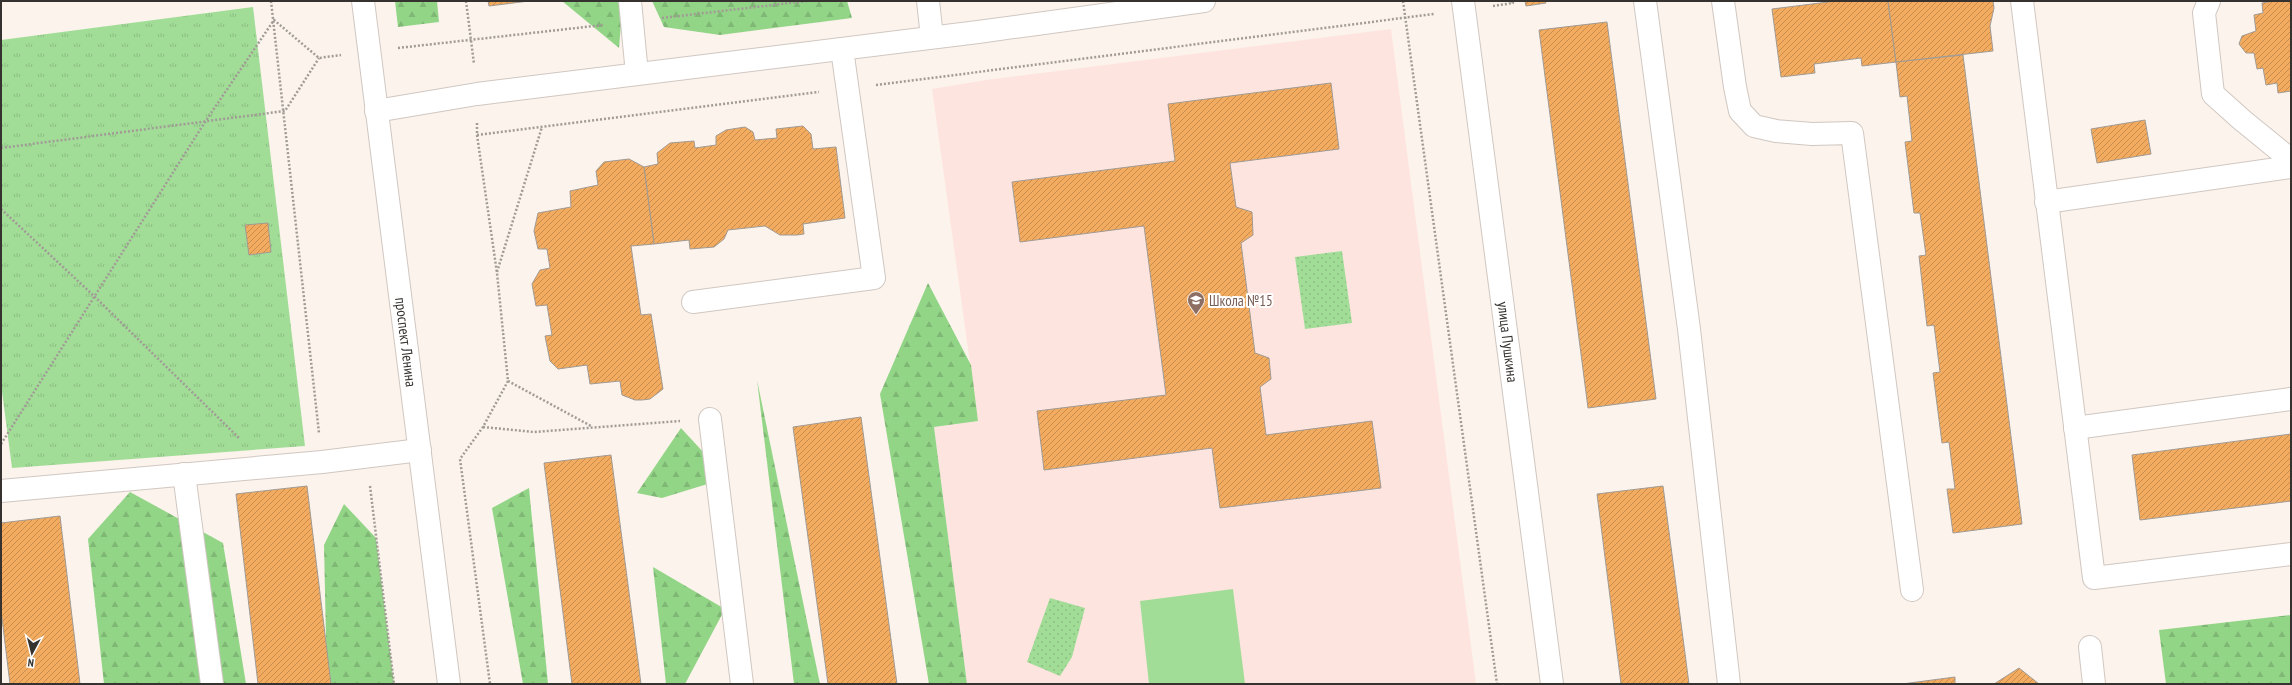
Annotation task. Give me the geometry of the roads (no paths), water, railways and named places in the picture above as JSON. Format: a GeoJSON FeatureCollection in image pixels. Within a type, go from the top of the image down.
{"type":"FeatureCollection","features":[{"type":"Feature","properties":{"kind":"street","name":"проспект Ленина"},"geometry":{"type":"LineString","coordinates":[[363,1],[449,684]]}},
{"type":"Feature","properties":{"kind":"street"},"geometry":{"type":"LineString","coordinates":[[928,1],[932,37]]}},
{"type":"Feature","properties":{"kind":"street"},"geometry":{"type":"LineString","coordinates":[[376,111],[477,94],[842,49],[1204,1]]}},
{"type":"Feature","properties":{"kind":"street"},"geometry":{"type":"LineString","coordinates":[[1645,1],[1689,329],[1730,684]]}},
{"type":"Feature","properties":{"kind":"street"},"geometry":{"type":"LineString","coordinates":[[1723,1],[1734,87],[1740,111],[1754,126],[1776,131],[1812,134],[1852,134],[1912,590]]}},
{"type":"Feature","properties":{"kind":"street"},"geometry":{"type":"LineString","coordinates":[[2022,1],[2094,578],[2291,554]]}},
{"type":"Feature","properties":{"kind":"street"},"geometry":{"type":"LineString","coordinates":[[2209,1],[2204,13],[2214,94],[2242,120],[2291,160]]}},
{"type":"Feature","properties":{"kind":"street","name":"улица Пушкина"},"geometry":{"type":"LineString","coordinates":[[1464,5],[1552,684]]}},
{"type":"Feature","properties":{"kind":"street"},"geometry":{"type":"LineString","coordinates":[[631,11],[637,74]]}},
{"type":"Feature","properties":{"kind":"street"},"geometry":{"type":"LineString","coordinates":[[693,302],[874,278],[842,49]]}},
{"type":"Feature","properties":{"kind":"street"},"geometry":{"type":"LineString","coordinates":[[2046,202],[2291,167]]}},
{"type":"Feature","properties":{"kind":"street"},"geometry":{"type":"LineString","coordinates":[[2075,428],[2291,399]]}},
{"type":"Feature","properties":{"kind":"street"},"geometry":{"type":"LineString","coordinates":[[710,419],[742,684]]}},
{"type":"Feature","properties":{"kind":"street"},"geometry":{"type":"LineString","coordinates":[[1,491],[322,462],[420,450]]}},
{"type":"Feature","properties":{"kind":"street"},"geometry":{"type":"LineString","coordinates":[[184,474],[212,684]]}},
{"type":"Feature","properties":{"kind":"street"},"geometry":{"type":"LineString","coordinates":[[2090,647],[2094,684]]}},
{"type":"Feature","properties":{"kind":"place","name":"Школа №15"},"geometry":{"type":"Point","coordinates":[1196,315]}}]}
